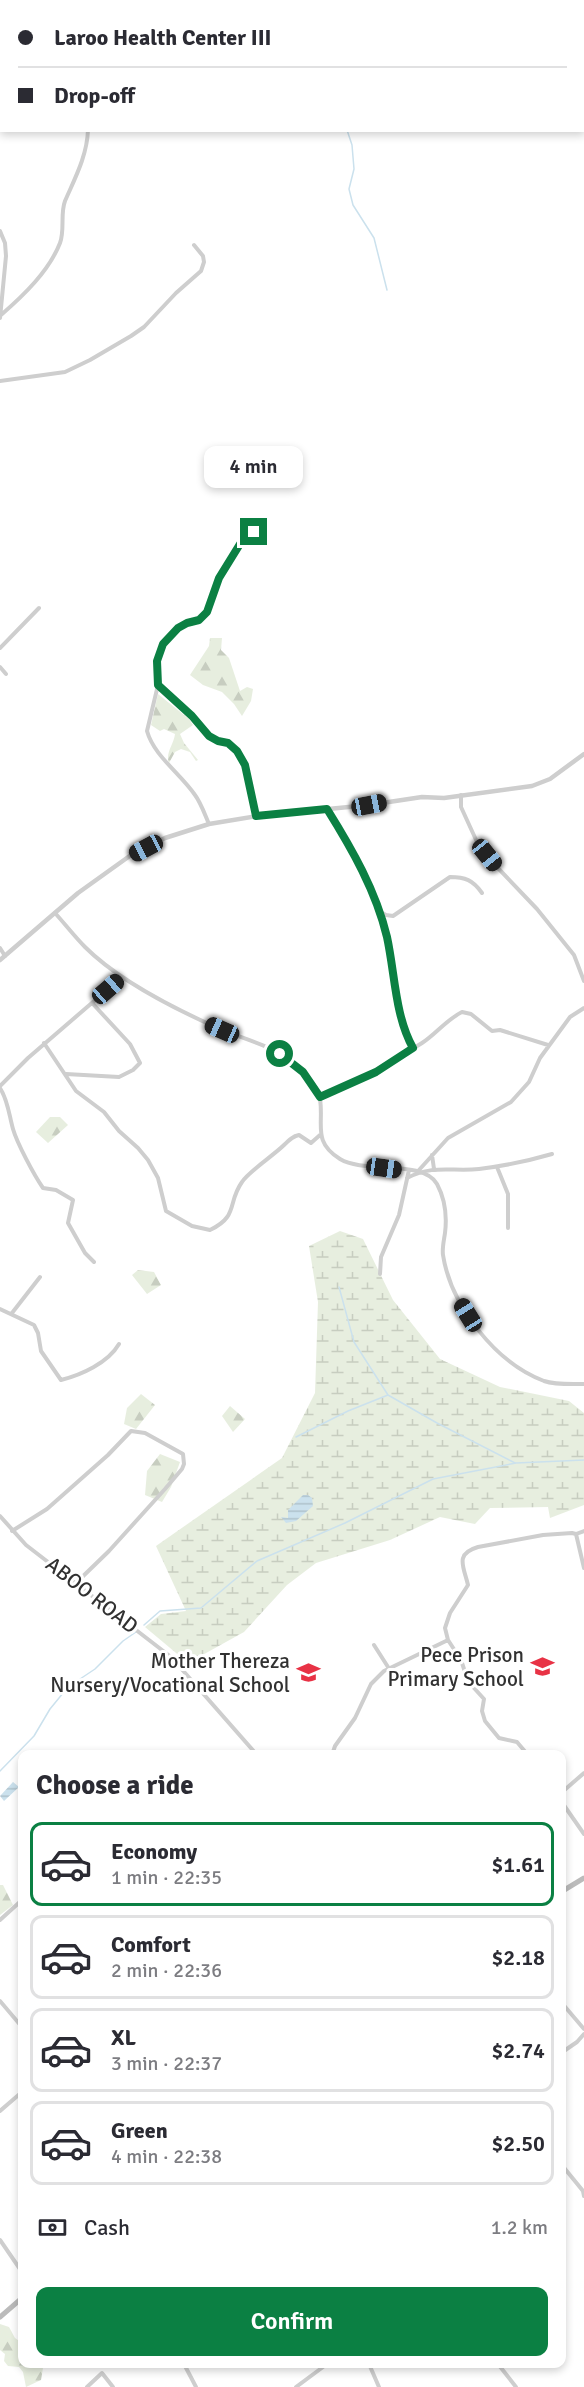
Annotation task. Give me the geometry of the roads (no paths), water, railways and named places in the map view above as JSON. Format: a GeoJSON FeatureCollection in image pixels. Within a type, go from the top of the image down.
{"type":"FeatureCollection","features":[{"type":"Feature","properties":{"kind":"main road"},"geometry":{"type":"LineString","coordinates":[[566,1889],[584,1878]]}},
{"type":"Feature","properties":{"kind":"main road"},"geometry":{"type":"LineString","coordinates":[[0,2317],[18,2301]]}},
{"type":"Feature","properties":{"kind":"street"},"geometry":{"type":"LineString","coordinates":[[1,316],[40,275],[61,241],[62,212],[71,183],[85,155],[88,132]]}},
{"type":"Feature","properties":{"kind":"street"},"geometry":{"type":"LineString","coordinates":[[0,231],[5,243],[6,256],[1,316]]}},
{"type":"Feature","properties":{"kind":"street"},"geometry":{"type":"LineString","coordinates":[[0,381],[64,372],[90,360],[144,327],[176,293],[201,271],[203,256],[194,245]]}},
{"type":"Feature","properties":{"kind":"street"},"geometry":{"type":"LineString","coordinates":[[209,824],[196,796],[156,750],[147,731],[158,685],[157,661],[163,644],[178,628],[199,620],[207,612],[219,578],[240,544],[254,532]]}},
{"type":"Feature","properties":{"kind":"street"},"geometry":{"type":"LineString","coordinates":[[0,648],[39,608]]}},
{"type":"Feature","properties":{"kind":"street"},"geometry":{"type":"LineString","coordinates":[[0,667],[6,674]]}},
{"type":"Feature","properties":{"kind":"street"},"geometry":{"type":"LineString","coordinates":[[158,685],[192,716],[209,736],[228,743],[237,751],[245,765],[256,816]]}},
{"type":"Feature","properties":{"kind":"street"},"geometry":{"type":"LineString","coordinates":[[0,948],[2,958],[78,893],[131,855],[165,838],[209,824],[256,816],[422,797],[444,798],[518,789],[542,783],[584,754]]}},
{"type":"Feature","properties":{"kind":"street"},"geometry":{"type":"LineString","coordinates":[[461,795],[461,807],[477,842],[574,955],[584,981]]}},
{"type":"Feature","properties":{"kind":"street"},"geometry":{"type":"LineString","coordinates":[[327,809],[353,852],[379,910],[386,935],[402,1023],[413,1048]]}},
{"type":"Feature","properties":{"kind":"street"},"geometry":{"type":"LineString","coordinates":[[379,910],[386,915],[393,916],[450,877],[458,876],[475,882],[482,892]]}},
{"type":"Feature","properties":{"kind":"street"},"geometry":{"type":"LineString","coordinates":[[56,913],[85,947],[122,977],[200,1020],[269,1047],[290,1060],[303,1072],[320,1097],[320,1135],[333,1154],[344,1161],[409,1170],[477,1169],[552,1154]]}},
{"type":"Feature","properties":{"kind":"street"},"geometry":{"type":"LineString","coordinates":[[94,1262],[85,1253],[69,1223],[73,1200],[56,1190],[43,1188],[36,1178],[14,1132],[0,1085],[44,1043],[93,1004],[122,977]]}},
{"type":"Feature","properties":{"kind":"street"},"geometry":{"type":"LineString","coordinates":[[65,1074],[119,1077],[140,1064],[130,1044],[93,1004]]}},
{"type":"Feature","properties":{"kind":"street"},"geometry":{"type":"LineString","coordinates":[[407,1178],[420,1170],[448,1138],[511,1102],[529,1082],[548,1045],[570,1017],[584,1008]]}},
{"type":"Feature","properties":{"kind":"street"},"geometry":{"type":"LineString","coordinates":[[320,1097],[376,1072],[429,1038],[443,1024],[465,1012],[471,1014],[492,1031],[500,1030],[548,1045]]}},
{"type":"Feature","properties":{"kind":"street"},"geometry":{"type":"LineString","coordinates":[[44,1043],[76,1091],[104,1112],[118,1131],[148,1160],[158,1178],[166,1211],[192,1226],[212,1230],[229,1217],[242,1180],[275,1155],[293,1137],[301,1136],[311,1143],[320,1135]]}},
{"type":"Feature","properties":{"kind":"street"},"geometry":{"type":"LineString","coordinates":[[432,1154],[434,1169]]}},
{"type":"Feature","properties":{"kind":"street"},"geometry":{"type":"LineString","coordinates":[[496,1167],[508,1194],[508,1228]]}},
{"type":"Feature","properties":{"kind":"street"},"geometry":{"type":"LineString","coordinates":[[380,1274],[381,1257],[399,1215],[409,1170]]}},
{"type":"Feature","properties":{"kind":"street"},"geometry":{"type":"LineString","coordinates":[[420,1170],[433,1178],[440,1193],[446,1220],[443,1257],[458,1299],[468,1315],[506,1360],[543,1380],[553,1383],[584,1384]]}},
{"type":"Feature","properties":{"kind":"street"},"geometry":{"type":"LineString","coordinates":[[12,1313],[40,1277]]}},
{"type":"Feature","properties":{"kind":"street"},"geometry":{"type":"LineString","coordinates":[[0,1309],[34,1324],[41,1351],[61,1380],[85,1372],[105,1359],[119,1344]]}},
{"type":"Feature","properties":{"kind":"street"},"geometry":{"type":"LineString","coordinates":[[12,1531],[47,1509],[108,1455],[130,1431],[145,1433],[183,1454],[182,1469],[109,1551],[76,1583]]}},
{"type":"Feature","properties":{"kind":"street","name":"ABOO ROAD"},"geometry":{"type":"LineString","coordinates":[[0,1516],[26,1545],[171,1657],[252,1750]]}},
{"type":"Feature","properties":{"kind":"street"},"geometry":{"type":"LineString","coordinates":[[524,1750],[517,1742],[500,1738],[484,1721],[482,1711],[484,1699],[474,1688],[448,1640],[446,1622],[455,1603],[468,1585],[462,1559],[470,1549],[543,1535],[576,1534],[584,1531]]}},
{"type":"Feature","properties":{"kind":"street"},"geometry":{"type":"LineString","coordinates":[[576,1534],[584,1568]]}},
{"type":"Feature","properties":{"kind":"street"},"geometry":{"type":"LineString","coordinates":[[334,1750],[355,1718],[371,1684],[388,1667],[448,1640]]}},
{"type":"Feature","properties":{"kind":"street"},"geometry":{"type":"LineString","coordinates":[[374,1645],[388,1667]]}},
{"type":"Feature","properties":{"kind":"street"},"geometry":{"type":"LineString","coordinates":[[566,1789],[584,1773]]}},
{"type":"Feature","properties":{"kind":"street"},"geometry":{"type":"LineString","coordinates":[[566,1808],[584,1834]]}},
{"type":"Feature","properties":{"kind":"street"},"geometry":{"type":"LineString","coordinates":[[0,1920],[18,1904]]}},
{"type":"Feature","properties":{"kind":"street"},"geometry":{"type":"LineString","coordinates":[[0,2001],[18,2022]]}},
{"type":"Feature","properties":{"kind":"street"},"geometry":{"type":"LineString","coordinates":[[566,2007],[584,2029]]}},
{"type":"Feature","properties":{"kind":"street"},"geometry":{"type":"LineString","coordinates":[[566,2050],[584,2034]]}},
{"type":"Feature","properties":{"kind":"street"},"geometry":{"type":"LineString","coordinates":[[0,2111],[18,2095]]}},
{"type":"Feature","properties":{"kind":"street"},"geometry":{"type":"LineString","coordinates":[[566,2170],[584,2192]]}},
{"type":"Feature","properties":{"kind":"street"},"geometry":{"type":"LineString","coordinates":[[0,2240],[18,2266]]}},
{"type":"Feature","properties":{"kind":"street"},"geometry":{"type":"LineString","coordinates":[[186,2368],[196,2387]]}},
{"type":"Feature","properties":{"kind":"street"},"geometry":{"type":"LineString","coordinates":[[296,2387],[322,2368]]}},
{"type":"Feature","properties":{"kind":"street"},"geometry":{"type":"LineString","coordinates":[[371,2368],[379,2387]]}},
{"type":"Feature","properties":{"kind":"street"},"geometry":{"type":"LineString","coordinates":[[501,2368],[516,2387]]}},
{"type":"Feature","properties":{"kind":"street"},"geometry":{"type":"LineString","coordinates":[[87,2387],[102,2373],[113,2387]]}},
{"type":"Feature","properties":{"kind":"water"},"geometry":{"type":"Polygon","coordinates":[[[303,1495],[312,1498],[313,1506],[296,1521],[286,1523],[281,1517],[288,1518],[288,1510],[303,1495]]]}},
{"type":"Feature","properties":{"kind":"water"},"geometry":{"type":"Polygon","coordinates":[[[13,1782],[18,1786],[4,1801],[0,1796],[13,1782]]]}},
{"type":"Feature","properties":{"kind":"waterway"},"geometry":{"type":"LineString","coordinates":[[348,132],[352,145],[354,169],[349,189],[353,205],[374,238],[387,290]]}},
{"type":"Feature","properties":{"kind":"waterway"},"geometry":{"type":"LineString","coordinates":[[339,1287],[354,1342],[388,1395]]}},
{"type":"Feature","properties":{"kind":"waterway"},"geometry":{"type":"LineString","coordinates":[[296,1437],[348,1411],[388,1395],[515,1463]]}},
{"type":"Feature","properties":{"kind":"waterway"},"geometry":{"type":"LineString","coordinates":[[144,1625],[160,1611],[201,1608],[257,1561],[345,1523],[433,1479],[516,1463],[584,1460]]}},
{"type":"Feature","properties":{"kind":"waterway"},"geometry":{"type":"LineString","coordinates":[[20,1750],[34,1736],[50,1709],[68,1687],[95,1669],[123,1641],[136,1632]]}},
{"type":"Feature","properties":{"kind":"waterway"},"geometry":{"type":"LineString","coordinates":[[0,1771],[18,1752]]}},
{"type":"Feature","properties":{"kind":"place","name":"Pece Prison Primary School"},"geometry":{"type":"Point","coordinates":[542,1667]}},
{"type":"Feature","properties":{"kind":"place","name":"Mother Thereza Nursery/Vocational School"},"geometry":{"type":"Point","coordinates":[308,1673]}}]}
